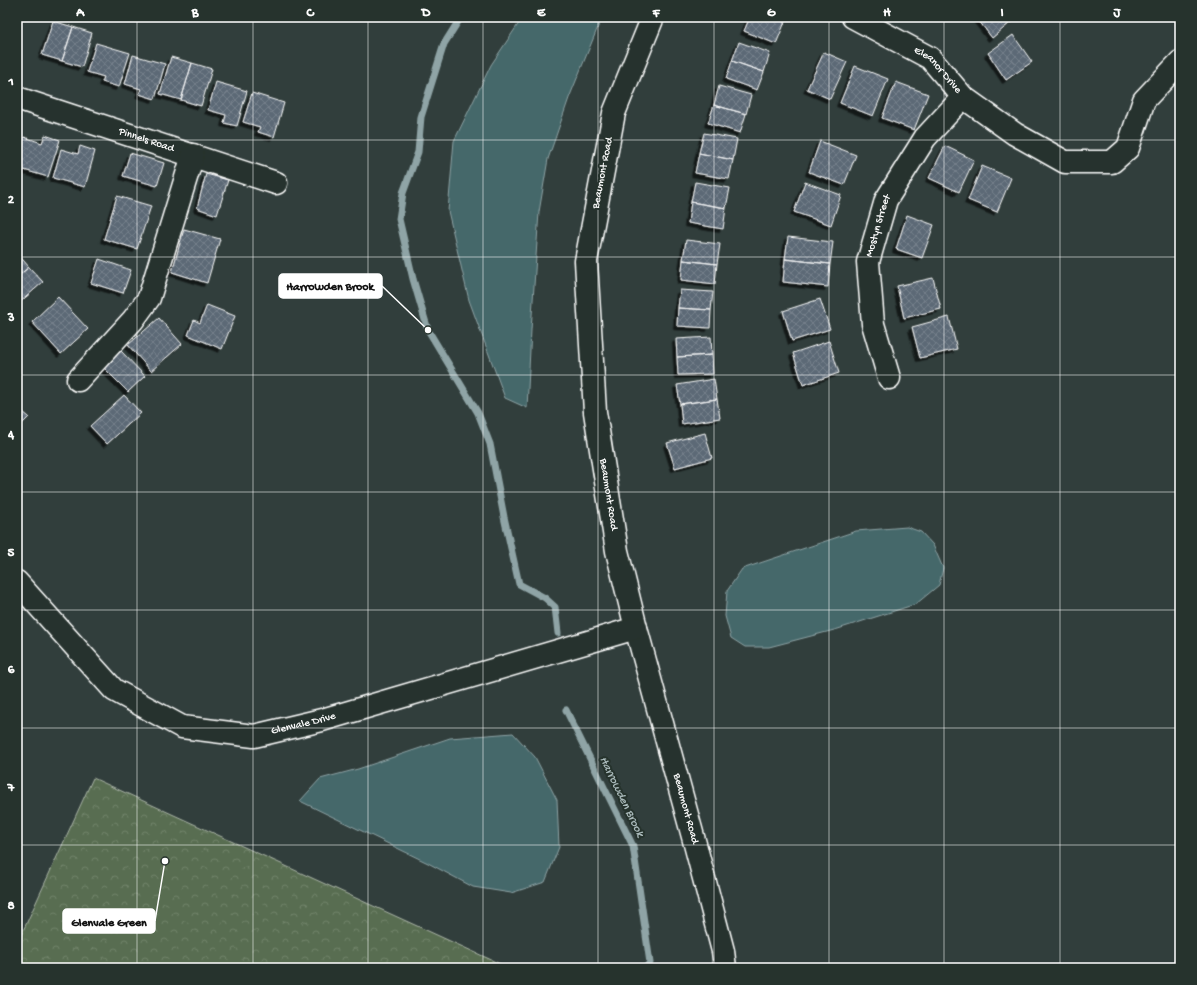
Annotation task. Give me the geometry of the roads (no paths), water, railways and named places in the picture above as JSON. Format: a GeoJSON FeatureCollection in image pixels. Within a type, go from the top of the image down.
{"type":"FeatureCollection","features":[{"type":"Feature","properties":{"kind":"street","name":"Beaumont Road"},"geometry":{"type":"LineString","coordinates":[[653,17],[614,113],[586,261],[594,412],[617,550],[636,628],[723,951],[725,968]]}},
{"type":"Feature","properties":{"kind":"street","name":"Eleanor Drive"},"geometry":{"type":"LineString","coordinates":[[853,17],[930,58],[963,97],[1015,134],[1065,162],[1112,162],[1128,148],[1144,100],[1180,62]]}},
{"type":"Feature","properties":{"kind":"street","name":"Mostyn Street"},"geometry":{"type":"LineString","coordinates":[[889,378],[873,324],[868,262],[886,200],[925,138],[963,97]]}},
{"type":"Feature","properties":{"kind":"street","name":"Pinnels Road"},"geometry":{"type":"LineString","coordinates":[[17,98],[276,183]]}},
{"type":"Feature","properties":{"kind":"street"},"geometry":{"type":"LineString","coordinates":[[78,380],[133,320],[149,298],[193,155]]}},
{"type":"Feature","properties":{"kind":"street","name":"Glenvale Drive"},"geometry":{"type":"LineString","coordinates":[[17,582],[114,690],[182,727],[254,736],[322,720],[636,628]]}},
{"type":"Feature","properties":{"kind":"water"},"geometry":{"type":"Polygon","coordinates":[[[523,17],[602,17],[569,98],[548,159],[539,212],[527,408],[505,398],[469,300],[448,211],[454,141],[491,65],[523,17]]]}},
{"type":"Feature","properties":{"kind":"water"},"geometry":{"type":"Polygon","coordinates":[[[907,527],[921,532],[933,545],[943,568],[939,585],[916,604],[838,629],[769,647],[745,647],[731,638],[725,616],[727,591],[742,569],[856,531],[907,527]]]}},
{"type":"Feature","properties":{"kind":"water"},"geometry":{"type":"Polygon","coordinates":[[[513,733],[535,757],[557,800],[559,847],[545,882],[511,893],[473,887],[428,863],[300,801],[320,779],[358,769],[450,738],[513,733]]]}},
{"type":"Feature","properties":{"kind":"waterway","name":"Harrowden Brook"},"geometry":{"type":"LineString","coordinates":[[461,17],[444,44],[421,117],[418,152],[403,193],[399,219],[413,279],[428,330],[478,413],[490,444],[519,584],[545,598],[555,607],[558,633]]}},
{"type":"Feature","properties":{"kind":"waterway","name":"Harrowden Brook"},"geometry":{"type":"LineString","coordinates":[[566,710],[633,846],[650,963],[645,968]]}},
{"type":"Feature","properties":{"kind":"place","name":"Harrowden Brook"},"geometry":{"type":"Point","coordinates":[428,330]}},
{"type":"Feature","properties":{"kind":"place","name":"Glenvale Green"},"geometry":{"type":"Point","coordinates":[165,861]}}]}
